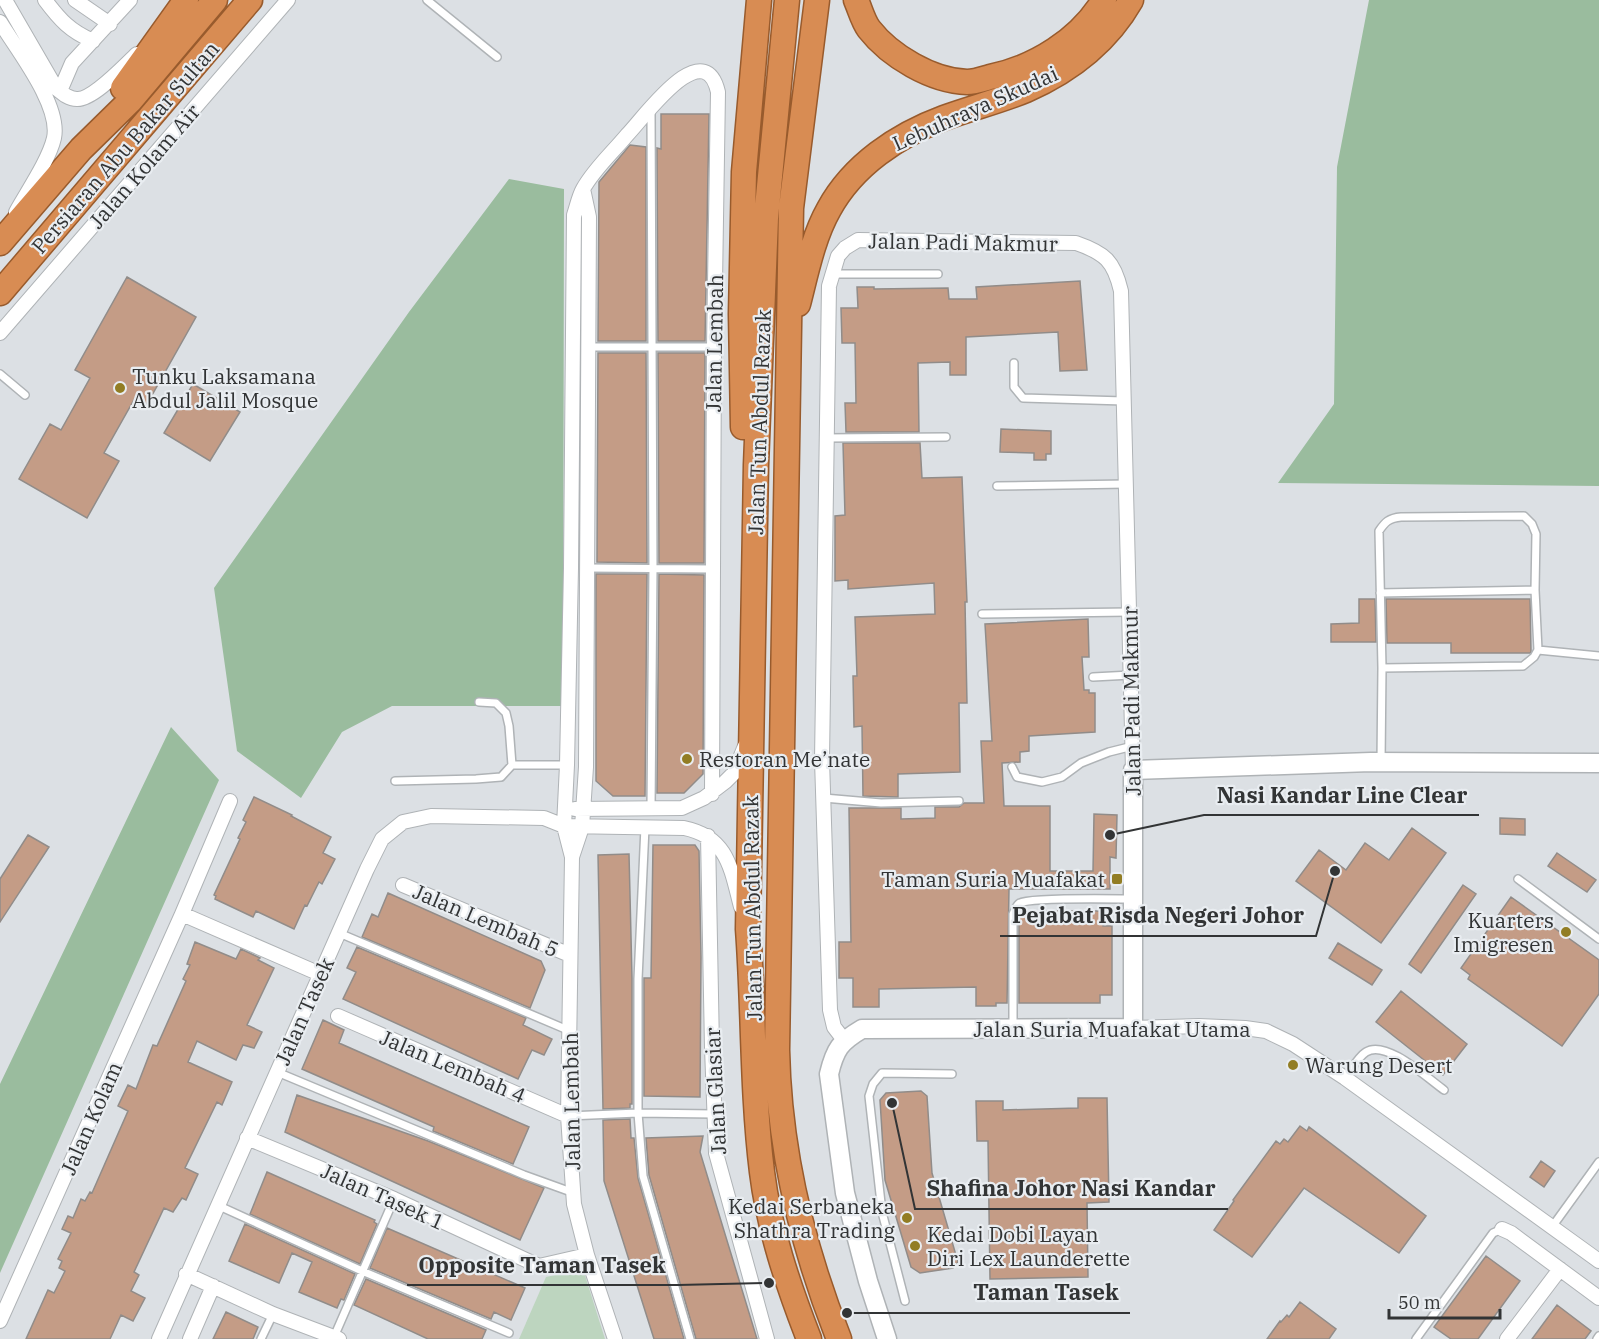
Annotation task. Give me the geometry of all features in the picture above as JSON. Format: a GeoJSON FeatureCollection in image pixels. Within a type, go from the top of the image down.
{"type":"FeatureCollection","features":[{"type":"Feature","properties":{"kind":"highway"},"geometry":{"type":"LineString","coordinates":[[81,149],[186,0]]}},
{"type":"Feature","properties":{"kind":"highway","name":"Persiaran Abu Bakar Sultan"},"geometry":{"type":"LineString","coordinates":[[0,242],[81,149],[130,101],[215,0]]}},
{"type":"Feature","properties":{"kind":"highway"},"geometry":{"type":"LineString","coordinates":[[744,0],[753,70]]}},
{"type":"Feature","properties":{"kind":"highway"},"geometry":{"type":"LineString","coordinates":[[755,549],[743,468],[741,326],[744,172],[759,0]]}},
{"type":"Feature","properties":{"kind":"highway","name":"Jalan Tun Abdul Razak"},"geometry":{"type":"LineString","coordinates":[[787,0],[766,218],[756,465],[748,929],[753,995],[754,1092],[762,1174],[783,1265],[809,1339]]}},
{"type":"Feature","properties":{"kind":"highway"},"geometry":{"type":"LineString","coordinates":[[789,360],[791,208],[817,0]]}},
{"type":"Feature","properties":{"kind":"highway"},"geometry":{"type":"LineString","coordinates":[[856,0],[868,28],[895,55],[932,75],[968,82],[1009,73],[1055,51],[1094,17],[1104,0]]}},
{"type":"Feature","properties":{"kind":"highway","name":"Lebuhraya Skudai"},"geometry":{"type":"LineString","coordinates":[[789,360],[795,313],[820,229],[829,209],[856,174],[881,150],[920,128],[1024,91],[1059,73],[1091,50],[1106,35],[1131,0]]}},
{"type":"Feature","properties":{"kind":"highway","name":"Persiaran Abu Bakar Sultan"},"geometry":{"type":"LineString","coordinates":[[0,293],[248,3]]}},
{"type":"Feature","properties":{"kind":"highway","name":"Jalan Tun Abdul Razak"},"geometry":{"type":"LineString","coordinates":[[789,360],[777,1005],[778,1095],[787,1163],[802,1231],[814,1272],[839,1339]]}},
{"type":"Feature","properties":{"kind":"street"},"geometry":{"type":"LineString","coordinates":[[5,0],[65,95],[78,100],[89,96],[162,31]]}},
{"type":"Feature","properties":{"kind":"street"},"geometry":{"type":"LineString","coordinates":[[45,0],[61,21],[76,34],[93,41]]}},
{"type":"Feature","properties":{"kind":"street"},"geometry":{"type":"LineString","coordinates":[[75,0],[110,24]]}},
{"type":"Feature","properties":{"kind":"street"},"geometry":{"type":"LineString","coordinates":[[65,95],[72,63],[130,0]]}},
{"type":"Feature","properties":{"kind":"street","name":"Jalan Kolam Air"},"geometry":{"type":"LineString","coordinates":[[0,333],[288,0]]}},
{"type":"Feature","properties":{"kind":"street"},"geometry":{"type":"LineString","coordinates":[[0,22],[52,108],[55,120],[54,138],[48,154],[0,242]]}},
{"type":"Feature","properties":{"kind":"street","name":"Jalan Lembah"},"geometry":{"type":"LineString","coordinates":[[615,1339],[587,1255],[574,1193],[568,1116],[572,857],[564,825],[564,808],[571,568],[574,215],[583,189],[607,158],[671,86],[693,72],[707,73],[716,82],[718,92],[712,569],[712,794]]}},
{"type":"Feature","properties":{"kind":"street","name":"Jalan Lembah"},"geometry":{"type":"LineString","coordinates":[[572,857],[582,827],[586,766],[590,347],[589,217],[583,189]]}},
{"type":"Feature","properties":{"kind":"street","name":"Jalan Padi Makmur"},"geometry":{"type":"LineString","coordinates":[[844,1040],[834,1027],[830,1010],[822,748],[826,438],[829,286],[838,256],[845,248],[858,240],[1076,243],[1094,249],[1108,259],[1117,274],[1121,291],[1130,612],[1133,770],[1133,1028]]}},
{"type":"Feature","properties":{"kind":"street"},"geometry":{"type":"LineString","coordinates":[[572,346],[590,347]]}},
{"type":"Feature","properties":{"kind":"street"},"geometry":{"type":"LineString","coordinates":[[571,568],[588,568]]}},
{"type":"Feature","properties":{"kind":"street","name":"Jalan Tasek"},"geometry":{"type":"LineString","coordinates":[[544,818],[564,808],[682,808],[712,794],[734,773],[742,758],[751,723]]}},
{"type":"Feature","properties":{"kind":"street"},"geometry":{"type":"LineString","coordinates":[[1133,770],[1381,762],[1599,763]]}},
{"type":"Feature","properties":{"kind":"street","name":"Jalan Kolam"},"geometry":{"type":"LineString","coordinates":[[0,1321],[182,914],[230,801]]}},
{"type":"Feature","properties":{"kind":"street","name":"Jalan Tasek"},"geometry":{"type":"LineString","coordinates":[[159,1339],[217,1204],[382,839],[403,822],[431,816],[544,818],[564,825],[582,827],[684,828],[708,836]]}},
{"type":"Feature","properties":{"kind":"street"},"geometry":{"type":"LineString","coordinates":[[708,836],[722,848],[748,929]]}},
{"type":"Feature","properties":{"kind":"street","name":"Jalan Glasiar"},"geometry":{"type":"LineString","coordinates":[[708,836],[716,1153],[767,1339]]}},
{"type":"Feature","properties":{"kind":"street","name":"Jalan Lembah 5"},"geometry":{"type":"LineString","coordinates":[[403,885],[570,955]]}},
{"type":"Feature","properties":{"kind":"street"},"geometry":{"type":"LineString","coordinates":[[182,914],[320,974]]}},
{"type":"Feature","properties":{"kind":"street","name":"Jalan Lembah 4"},"geometry":{"type":"LineString","coordinates":[[338,1016],[568,1116]]}},
{"type":"Feature","properties":{"kind":"street","name":"Jalan Suria Muafakat Utama"},"geometry":{"type":"LineString","coordinates":[[844,1040],[862,1029],[1199,1026],[1266,1031],[1293,1044],[1345,1078],[1599,1261]]}},
{"type":"Feature","properties":{"kind":"street"},"geometry":{"type":"LineString","coordinates":[[844,1040],[834,1054],[829,1074],[845,1193],[868,1281],[887,1339]]}},
{"type":"Feature","properties":{"kind":"street","name":"Jalan Tasek 1"},"geometry":{"type":"LineString","coordinates":[[248,1138],[394,1199],[539,1266],[587,1255]]}},
{"type":"Feature","properties":{"kind":"street"},"geometry":{"type":"LineString","coordinates":[[1502,1229],[1511,1233],[1599,1298]]}},
{"type":"Feature","properties":{"kind":"street"},"geometry":{"type":"LineString","coordinates":[[1508,1339],[1560,1269]]}},
{"type":"Feature","properties":{"kind":"street"},"geometry":{"type":"LineString","coordinates":[[186,1274],[273,1314],[336,1338]]}},
{"type":"Feature","properties":{"kind":"street"},"geometry":{"type":"LineString","coordinates":[[190,1339],[213,1286]]}},
{"type":"Feature","properties":{"kind":"lane"},"geometry":{"type":"LineString","coordinates":[[427,0],[497,57]]}},
{"type":"Feature","properties":{"kind":"lane"},"geometry":{"type":"LineString","coordinates":[[651,107],[653,568],[651,809]]}},
{"type":"Feature","properties":{"kind":"lane"},"geometry":{"type":"LineString","coordinates":[[831,274],[938,274]]}},
{"type":"Feature","properties":{"kind":"lane"},"geometry":{"type":"LineString","coordinates":[[590,347],[714,347]]}},
{"type":"Feature","properties":{"kind":"lane"},"geometry":{"type":"LineString","coordinates":[[1014,363],[1014,387],[1023,398],[1124,401]]}},
{"type":"Feature","properties":{"kind":"lane"},"geometry":{"type":"LineString","coordinates":[[0,374],[25,395]]}},
{"type":"Feature","properties":{"kind":"lane"},"geometry":{"type":"LineString","coordinates":[[826,438],[946,437]]}},
{"type":"Feature","properties":{"kind":"lane"},"geometry":{"type":"LineString","coordinates":[[997,486],[1127,484]]}},
{"type":"Feature","properties":{"kind":"lane"},"geometry":{"type":"LineString","coordinates":[[1381,762],[1382,668],[1379,531],[1391,518],[1524,516],[1532,524],[1536,534],[1538,650],[1534,657],[1523,666],[1382,668]]}},
{"type":"Feature","properties":{"kind":"lane"},"geometry":{"type":"LineString","coordinates":[[588,568],[712,569]]}},
{"type":"Feature","properties":{"kind":"lane"},"geometry":{"type":"LineString","coordinates":[[1380,593],[1536,590]]}},
{"type":"Feature","properties":{"kind":"lane"},"geometry":{"type":"LineString","coordinates":[[982,614],[1130,612]]}},
{"type":"Feature","properties":{"kind":"lane"},"geometry":{"type":"LineString","coordinates":[[1538,650],[1599,656]]}},
{"type":"Feature","properties":{"kind":"lane"},"geometry":{"type":"LineString","coordinates":[[1093,677],[1131,675]]}},
{"type":"Feature","properties":{"kind":"lane"},"geometry":{"type":"LineString","coordinates":[[395,781],[501,777],[512,765],[506,713],[496,702],[479,702]]}},
{"type":"Feature","properties":{"kind":"lane"},"geometry":{"type":"LineString","coordinates":[[1012,767],[1017,777],[1042,782],[1062,777],[1081,763],[1132,746]]}},
{"type":"Feature","properties":{"kind":"lane"},"geometry":{"type":"LineString","coordinates":[[512,765],[567,765]]}},
{"type":"Feature","properties":{"kind":"lane"},"geometry":{"type":"LineString","coordinates":[[824,798],[881,803],[959,801]]}},
{"type":"Feature","properties":{"kind":"lane"},"geometry":{"type":"LineString","coordinates":[[645,827],[638,979],[638,1113],[643,1176],[690,1339]]}},
{"type":"Feature","properties":{"kind":"lane"},"geometry":{"type":"LineString","coordinates":[[1518,879],[1599,939]]}},
{"type":"Feature","properties":{"kind":"lane"},"geometry":{"type":"LineString","coordinates":[[1013,1028],[1013,914],[1016,906],[1022,901],[1133,899]]}},
{"type":"Feature","properties":{"kind":"lane"},"geometry":{"type":"LineString","coordinates":[[339,933],[570,1031]]}},
{"type":"Feature","properties":{"kind":"lane"},"geometry":{"type":"LineString","coordinates":[[1345,1078],[1365,1052],[1378,1048],[1390,1052],[1444,1089]]}},
{"type":"Feature","properties":{"kind":"lane"},"geometry":{"type":"LineString","coordinates":[[277,1072],[524,1175],[574,1193]]}},
{"type":"Feature","properties":{"kind":"lane"},"geometry":{"type":"LineString","coordinates":[[904,1301],[882,1212],[869,1096],[873,1084],[882,1073],[952,1074]]}},
{"type":"Feature","properties":{"kind":"lane"},"geometry":{"type":"LineString","coordinates":[[568,1116],[638,1113],[714,1114]]}},
{"type":"Feature","properties":{"kind":"lane"},"geometry":{"type":"LineString","coordinates":[[1552,1227],[1599,1162]]}},
{"type":"Feature","properties":{"kind":"lane"},"geometry":{"type":"LineString","coordinates":[[336,1338],[362,1270],[394,1199]]}},
{"type":"Feature","properties":{"kind":"lane"},"geometry":{"type":"LineString","coordinates":[[217,1204],[362,1270],[509,1332]]}},
{"type":"Feature","properties":{"kind":"lane"},"geometry":{"type":"LineString","coordinates":[[1416,1339],[1493,1233],[1502,1229]]}},
{"type":"Feature","properties":{"kind":"lane"},"geometry":{"type":"LineString","coordinates":[[261,1339],[273,1314]]}},
{"type":"Feature","properties":{"kind":"green space"},"geometry":{"type":"Polygon","coordinates":[[[1369,0],[1599,0],[1599,486],[1278,483],[1334,404],[1337,167],[1369,0]]]}},
{"type":"Feature","properties":{"kind":"green space"},"geometry":{"type":"Polygon","coordinates":[[[509,179],[564,189],[563,706],[392,706],[342,732],[301,798],[237,751],[214,588],[409,312],[509,179]]]}},
{"type":"Feature","properties":{"kind":"green space"},"geometry":{"type":"Polygon","coordinates":[[[171,727],[219,780],[0,1273],[0,1084],[171,727]]]}},
{"type":"Feature","properties":{"kind":"green space"},"geometry":{"type":"Polygon","coordinates":[[[583,1269],[605,1339],[519,1339],[546,1277],[583,1269]]]}},
{"type":"Feature","properties":{"kind":"building"},"geometry":{"type":"Polygon","coordinates":[[[661,114],[709,114],[705,341],[658,341],[657,148],[661,149],[661,114]]]}},
{"type":"Feature","properties":{"kind":"building"},"geometry":{"type":"Polygon","coordinates":[[[630,145],[646,147],[646,341],[598,341],[599,182],[630,145]]]}},
{"type":"Feature","properties":{"kind":"building","name":"Tunku Laksamana Abdul Jalil Mosque"},"geometry":{"type":"Polygon","coordinates":[[[127,277],[196,317],[147,404],[135,398],[104,453],[119,461],[87,518],[19,479],[50,424],[61,430],[90,378],[75,370],[127,277]]]}},
{"type":"Feature","properties":{"kind":"building"},"geometry":{"type":"Polygon","coordinates":[[[1080,281],[1087,370],[1060,371],[1058,332],[966,337],[966,375],[950,375],[950,362],[918,363],[919,432],[846,432],[845,403],[856,403],[855,343],[842,343],[841,308],[858,308],[857,287],[874,287],[874,289],[948,288],[949,299],[977,299],[976,287],[1080,281]]]}},
{"type":"Feature","properties":{"kind":"building"},"geometry":{"type":"Polygon","coordinates":[[[598,353],[646,353],[647,563],[597,562],[598,353]]]}},
{"type":"Feature","properties":{"kind":"building"},"geometry":{"type":"Polygon","coordinates":[[[658,353],[705,353],[704,563],[659,563],[658,353]]]}},
{"type":"Feature","properties":{"kind":"building"},"geometry":{"type":"Polygon","coordinates":[[[193,384],[240,412],[210,461],[164,433],[193,384]]]}},
{"type":"Feature","properties":{"kind":"building"},"geometry":{"type":"Polygon","coordinates":[[[1001,429],[1051,431],[1051,454],[1046,454],[1046,460],[1034,460],[1034,453],[1000,452],[1001,429]]]}},
{"type":"Feature","properties":{"kind":"building"},"geometry":{"type":"Polygon","coordinates":[[[843,443],[920,443],[922,478],[962,477],[967,602],[965,602],[967,703],[959,703],[960,772],[898,774],[898,797],[863,796],[862,726],[854,727],[853,676],[857,676],[855,617],[935,614],[934,583],[848,589],[848,580],[835,581],[835,516],[845,515],[843,443]]]}},
{"type":"Feature","properties":{"kind":"building"},"geometry":{"type":"Polygon","coordinates":[[[596,574],[647,574],[645,796],[613,796],[596,781],[596,574]]]}},
{"type":"Feature","properties":{"kind":"building"},"geometry":{"type":"Polygon","coordinates":[[[659,574],[704,575],[703,774],[684,793],[657,793],[659,574]]]}},
{"type":"Feature","properties":{"kind":"building"},"geometry":{"type":"Polygon","coordinates":[[[1359,599],[1375,599],[1376,642],[1331,642],[1331,624],[1359,623],[1359,599]]]}},
{"type":"Feature","properties":{"kind":"building"},"geometry":{"type":"Polygon","coordinates":[[[1386,599],[1530,599],[1531,652],[1451,653],[1451,643],[1387,643],[1386,599]]]}},
{"type":"Feature","properties":{"kind":"building"},"geometry":{"type":"Polygon","coordinates":[[[1088,619],[1089,657],[1082,657],[1084,690],[1095,693],[1095,732],[1029,736],[1029,751],[1020,752],[1020,762],[1002,763],[1004,806],[1050,806],[1050,871],[1093,871],[1094,814],[1117,815],[1116,858],[1110,857],[1110,889],[1009,889],[1007,1003],[996,1003],[996,1006],[976,1006],[976,987],[879,989],[879,1007],[853,1007],[853,978],[839,978],[839,942],[851,942],[849,808],[901,808],[901,819],[935,818],[935,807],[959,807],[964,803],[984,803],[981,741],[992,741],[985,624],[1088,619]]]}},
{"type":"Feature","properties":{"kind":"building"},"geometry":{"type":"Polygon","coordinates":[[[254,797],[331,837],[323,853],[335,859],[322,884],[319,882],[307,906],[305,905],[294,929],[256,911],[253,917],[215,899],[214,895],[240,839],[238,838],[246,822],[243,820],[254,797]]]}},
{"type":"Feature","properties":{"kind":"building"},"geometry":{"type":"Polygon","coordinates":[[[1500,818],[1525,819],[1525,835],[1500,834],[1500,818]]]}},
{"type":"Feature","properties":{"kind":"building"},"geometry":{"type":"Polygon","coordinates":[[[1412,828],[1446,853],[1381,943],[1296,881],[1319,850],[1346,870],[1365,843],[1389,860],[1412,828]]]}},
{"type":"Feature","properties":{"kind":"building"},"geometry":{"type":"Polygon","coordinates":[[[28,835],[49,847],[0,922],[0,879],[28,835]]]}},
{"type":"Feature","properties":{"kind":"building"},"geometry":{"type":"Polygon","coordinates":[[[653,845],[695,845],[699,851],[700,1097],[644,1096],[644,978],[651,978],[653,845]]]}},
{"type":"Feature","properties":{"kind":"building"},"geometry":{"type":"Polygon","coordinates":[[[1557,853],[1596,880],[1587,892],[1548,866],[1557,853]]]}},
{"type":"Feature","properties":{"kind":"building"},"geometry":{"type":"Polygon","coordinates":[[[629,854],[632,1104],[630,1108],[603,1109],[598,855],[629,854]]]}},
{"type":"Feature","properties":{"kind":"building"},"geometry":{"type":"Polygon","coordinates":[[[1463,885],[1476,894],[1421,973],[1409,964],[1463,885]]]}},
{"type":"Feature","properties":{"kind":"building"},"geometry":{"type":"Polygon","coordinates":[[[388,893],[541,961],[545,970],[530,1008],[362,937],[372,914],[378,917],[388,893]]]}},
{"type":"Feature","properties":{"kind":"building"},"geometry":{"type":"Polygon","coordinates":[[[1511,897],[1599,960],[1599,994],[1562,1046],[1468,979],[1470,975],[1461,968],[1511,897]]]}},
{"type":"Feature","properties":{"kind":"building"},"geometry":{"type":"Polygon","coordinates":[[[1046,911],[1103,911],[1103,926],[1112,926],[1112,995],[1100,995],[1100,1003],[1019,1003],[1019,916],[1046,916],[1046,911]]]}},
{"type":"Feature","properties":{"kind":"building"},"geometry":{"type":"Polygon","coordinates":[[[195,942],[236,959],[241,949],[274,968],[247,1025],[262,1032],[254,1048],[243,1045],[236,1060],[197,1041],[188,1062],[232,1082],[222,1105],[217,1102],[185,1168],[198,1174],[186,1200],[182,1198],[173,1212],[164,1208],[134,1272],[139,1275],[131,1291],[145,1298],[133,1321],[121,1315],[110,1339],[26,1339],[48,1290],[54,1293],[65,1271],[59,1268],[62,1261],[58,1259],[71,1233],[62,1229],[68,1216],[73,1218],[81,1199],[85,1201],[90,1192],[92,1193],[128,1111],[118,1106],[128,1085],[136,1089],[153,1045],[157,1046],[186,981],[183,979],[190,965],[187,964],[195,942]]]}},
{"type":"Feature","properties":{"kind":"building"},"geometry":{"type":"Polygon","coordinates":[[[1338,943],[1382,970],[1372,985],[1329,958],[1338,943]]]}},
{"type":"Feature","properties":{"kind":"building"},"geometry":{"type":"Polygon","coordinates":[[[357,947],[526,1018],[523,1025],[552,1039],[544,1055],[532,1050],[518,1079],[343,999],[356,972],[347,968],[357,947]]]}},
{"type":"Feature","properties":{"kind":"building"},"geometry":{"type":"Polygon","coordinates":[[[1401,991],[1467,1044],[1443,1075],[1376,1022],[1401,991]]]}},
{"type":"Feature","properties":{"kind":"building"},"geometry":{"type":"Polygon","coordinates":[[[323,1020],[344,1030],[339,1043],[529,1127],[513,1164],[433,1131],[434,1127],[302,1069],[323,1020]]]}},
{"type":"Feature","properties":{"kind":"building"},"geometry":{"type":"Polygon","coordinates":[[[921,1091],[927,1096],[932,1173],[958,1262],[953,1268],[920,1273],[911,1267],[885,1180],[880,1100],[886,1093],[921,1091]]]}},
{"type":"Feature","properties":{"kind":"building"},"geometry":{"type":"Polygon","coordinates":[[[297,1095],[428,1141],[544,1188],[520,1240],[285,1132],[297,1095]]]}},
{"type":"Feature","properties":{"kind":"building"},"geometry":{"type":"Polygon","coordinates":[[[1078,1098],[1107,1098],[1109,1202],[1087,1203],[1088,1277],[990,1279],[988,1141],[977,1141],[976,1101],[1003,1101],[1003,1110],[1078,1108],[1078,1098]]]}},
{"type":"Feature","properties":{"kind":"building"},"geometry":{"type":"Polygon","coordinates":[[[630,1119],[638,1178],[684,1339],[654,1339],[604,1181],[603,1120],[630,1119]]]}},
{"type":"Feature","properties":{"kind":"building"},"geometry":{"type":"Polygon","coordinates":[[[1300,1126],[1307,1131],[1309,1127],[1426,1216],[1399,1253],[1304,1188],[1252,1257],[1214,1230],[1276,1141],[1280,1144],[1284,1139],[1288,1142],[1300,1126]]]}},
{"type":"Feature","properties":{"kind":"building"},"geometry":{"type":"Polygon","coordinates":[[[703,1136],[700,1152],[757,1339],[696,1339],[649,1175],[646,1138],[703,1136]]]}},
{"type":"Feature","properties":{"kind":"building"},"geometry":{"type":"Polygon","coordinates":[[[1541,1161],[1555,1171],[1544,1187],[1530,1177],[1541,1161]]]}},
{"type":"Feature","properties":{"kind":"building"},"geometry":{"type":"Polygon","coordinates":[[[267,1172],[375,1220],[377,1224],[360,1264],[250,1214],[267,1172]]]}},
{"type":"Feature","properties":{"kind":"building"},"geometry":{"type":"Polygon","coordinates":[[[245,1224],[355,1274],[344,1300],[341,1299],[337,1308],[299,1292],[312,1262],[292,1253],[279,1283],[229,1261],[245,1224]]]}},
{"type":"Feature","properties":{"kind":"building"},"geometry":{"type":"Polygon","coordinates":[[[387,1228],[525,1288],[511,1320],[494,1312],[491,1319],[370,1268],[387,1228]]]}},
{"type":"Feature","properties":{"kind":"building"},"geometry":{"type":"Polygon","coordinates":[[[1486,1256],[1520,1281],[1478,1339],[1451,1339],[1434,1327],[1486,1256]]]}},
{"type":"Feature","properties":{"kind":"building"},"geometry":{"type":"Polygon","coordinates":[[[366,1279],[486,1330],[482,1339],[428,1339],[354,1305],[366,1279]]]}},
{"type":"Feature","properties":{"kind":"building"},"geometry":{"type":"Polygon","coordinates":[[[1300,1302],[1336,1329],[1329,1339],[1267,1339],[1280,1321],[1287,1315],[1289,1317],[1300,1302]]]}},
{"type":"Feature","properties":{"kind":"building"},"geometry":{"type":"Polygon","coordinates":[[[1557,1305],[1591,1331],[1585,1339],[1532,1339],[1557,1305]]]}},
{"type":"Feature","properties":{"kind":"building"},"geometry":{"type":"Polygon","coordinates":[[[226,1312],[258,1327],[253,1339],[213,1339],[226,1312]]]}},
{"type":"Feature","properties":{"kind":"place","name":"Tunku Laksamana Abdul Jalil Mosque"},"geometry":{"type":"Point","coordinates":[120,388]}},
{"type":"Feature","properties":{"kind":"place","name":"Restoran Me’nate"},"geometry":{"type":"Point","coordinates":[687,759]}},
{"type":"Feature","properties":{"kind":"place","name":"Nasi Kandar Line Clear"},"geometry":{"type":"Point","coordinates":[1110,835]}},
{"type":"Feature","properties":{"kind":"place","name":"Pejabat Risda Negeri Johor"},"geometry":{"type":"Point","coordinates":[1335,871]}},
{"type":"Feature","properties":{"kind":"place","name":"Taman Suria Muafakat"},"geometry":{"type":"Point","coordinates":[1117,879]}},
{"type":"Feature","properties":{"kind":"place","name":"Kuarters Imigresen"},"geometry":{"type":"Point","coordinates":[1566,932]}},
{"type":"Feature","properties":{"kind":"place","name":"Warung Desert"},"geometry":{"type":"Point","coordinates":[1293,1065]}},
{"type":"Feature","properties":{"kind":"place","name":"Shafina Johor Nasi Kandar"},"geometry":{"type":"Point","coordinates":[892,1103]}},
{"type":"Feature","properties":{"kind":"place","name":"Kedai Serbaneka Shathra Trading"},"geometry":{"type":"Point","coordinates":[907,1218]}},
{"type":"Feature","properties":{"kind":"place","name":"Kedai Dobi Layan Diri Lex Launderette"},"geometry":{"type":"Point","coordinates":[915,1246]}},
{"type":"Feature","properties":{"kind":"place","name":"Opposite Taman Tasek"},"geometry":{"type":"Point","coordinates":[769,1283]}},
{"type":"Feature","properties":{"kind":"place","name":"Taman Tasek"},"geometry":{"type":"Point","coordinates":[847,1313]}}]}
